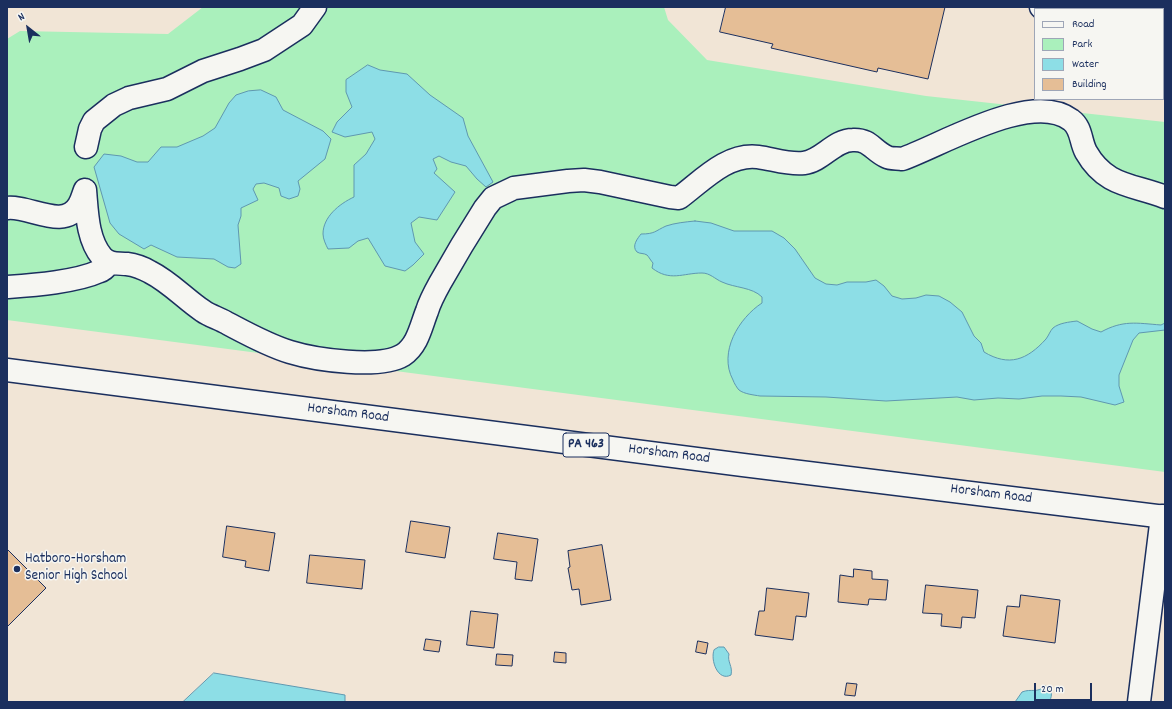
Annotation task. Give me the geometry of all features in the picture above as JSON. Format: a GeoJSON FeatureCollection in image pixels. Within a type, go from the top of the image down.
{"type":"FeatureCollection","features":[{"type":"Feature","properties":{"kind":"main road"},"geometry":{"type":"LineString","coordinates":[[86,147],[90,129],[94,121],[114,104],[129,98],[167,89],[203,71],[264,50],[302,25],[315,7]]}},
{"type":"Feature","properties":{"kind":"main road"},"geometry":{"type":"LineString","coordinates":[[7,208],[24,209],[53,217],[70,215],[79,206],[85,190],[89,228],[93,241],[102,256],[109,263],[138,267],[150,272],[165,281],[204,312],[246,334],[291,352],[327,359],[364,362],[391,360],[412,348],[436,290],[485,208],[493,198],[514,188],[549,182],[584,180],[679,198],[723,164],[741,157],[758,157],[770,160],[804,163],[818,159],[842,143],[852,139],[865,141],[888,157],[902,159],[991,121],[1039,110],[1056,113],[1071,120],[1080,131],[1086,151],[1098,168],[1114,181],[1165,197]]}},
{"type":"Feature","properties":{"kind":"main road"},"geometry":{"type":"LineString","coordinates":[[7,287],[69,279],[102,271],[109,263]]}},
{"type":"Feature","properties":{"kind":"main road","name":"Horsham Road"},"geometry":{"type":"LineString","coordinates":[[7,370],[751,466],[1164,516]]}},
{"type":"Feature","properties":{"kind":"main road"},"geometry":{"type":"LineString","coordinates":[[1139,702],[1164,516]]}},
{"type":"Feature","properties":{"kind":"green space"},"geometry":{"type":"Polygon","coordinates":[[[203,7],[664,7],[668,20],[707,60],[926,96],[1165,122],[1165,472],[7,320],[7,39],[20,31],[168,34],[203,7]]]}},
{"type":"Feature","properties":{"kind":"water"},"geometry":{"type":"Polygon","coordinates":[[[368,65],[380,70],[407,74],[430,95],[463,118],[468,136],[493,182],[486,187],[466,166],[451,162],[439,156],[433,159],[437,169],[434,173],[455,192],[437,220],[419,217],[411,223],[415,242],[424,254],[405,271],[385,266],[368,238],[358,241],[349,248],[328,249],[323,236],[324,228],[329,217],[343,203],[354,197],[354,165],[366,154],[375,139],[372,132],[345,137],[332,132],[337,122],[352,107],[346,92],[346,80],[368,65]]]}},
{"type":"Feature","properties":{"kind":"water"},"geometry":{"type":"Polygon","coordinates":[[[261,90],[276,97],[283,110],[323,131],[331,139],[325,159],[298,181],[300,189],[298,196],[289,199],[281,196],[279,188],[264,183],[256,184],[253,189],[258,200],[241,208],[241,216],[238,225],[241,264],[235,268],[228,267],[214,259],[177,257],[151,245],[144,249],[119,234],[110,223],[94,167],[104,154],[121,156],[137,162],[148,162],[161,147],[177,147],[203,136],[215,128],[229,103],[236,95],[248,91],[261,90]]]}},
{"type":"Feature","properties":{"kind":"water"},"geometry":{"type":"Polygon","coordinates":[[[695,221],[711,223],[734,231],[772,231],[784,238],[795,249],[815,278],[826,284],[837,285],[847,282],[866,282],[876,280],[884,286],[892,296],[902,299],[916,298],[926,295],[939,296],[950,302],[962,312],[974,336],[981,343],[984,352],[993,357],[1010,360],[1025,356],[1032,352],[1046,339],[1053,328],[1067,322],[1077,321],[1101,332],[1109,328],[1130,323],[1161,325],[1165,323],[1165,330],[1139,333],[1133,340],[1119,375],[1119,386],[1124,402],[1115,405],[1081,397],[1061,396],[974,400],[957,397],[886,401],[826,397],[760,396],[749,394],[739,390],[733,381],[729,369],[728,358],[733,337],[746,317],[762,303],[762,297],[753,291],[719,281],[705,273],[677,276],[665,275],[652,268],[653,263],[647,255],[638,253],[635,250],[636,242],[641,234],[652,233],[673,224],[695,221]]]}},
{"type":"Feature","properties":{"kind":"water"},"geometry":{"type":"Polygon","coordinates":[[[719,647],[724,647],[729,654],[731,675],[722,675],[716,669],[713,654],[714,650],[719,647]]]}},
{"type":"Feature","properties":{"kind":"water"},"geometry":{"type":"Polygon","coordinates":[[[214,673],[345,695],[345,702],[183,702],[214,673]]]}},
{"type":"Feature","properties":{"kind":"water"},"geometry":{"type":"Polygon","coordinates":[[[1045,686],[1050,688],[1051,692],[1049,702],[1015,702],[1022,692],[1039,690],[1045,686]]]}},
{"type":"Feature","properties":{"kind":"building"},"geometry":{"type":"Polygon","coordinates":[[[726,7],[945,7],[928,79],[878,68],[877,72],[771,48],[773,44],[720,32],[726,7]]]}},
{"type":"Feature","properties":{"kind":"building"},"geometry":{"type":"Polygon","coordinates":[[[411,521],[450,527],[445,558],[406,552],[411,521]]]}},
{"type":"Feature","properties":{"kind":"building"},"geometry":{"type":"Polygon","coordinates":[[[227,526],[275,533],[269,571],[245,567],[246,561],[223,557],[227,526]]]}},
{"type":"Feature","properties":{"kind":"building"},"geometry":{"type":"Polygon","coordinates":[[[498,533],[538,539],[532,581],[515,579],[517,562],[494,559],[498,533]]]}},
{"type":"Feature","properties":{"kind":"building"},"geometry":{"type":"Polygon","coordinates":[[[602,545],[611,600],[581,605],[579,589],[572,590],[568,568],[570,567],[568,551],[602,545]]]}},
{"type":"Feature","properties":{"kind":"building","name":"Hatboro-Horsham Senior High School"},"geometry":{"type":"Polygon","coordinates":[[[7,549],[46,588],[7,627],[7,549]]]}},
{"type":"Feature","properties":{"kind":"building"},"geometry":{"type":"Polygon","coordinates":[[[310,555],[365,560],[362,589],[307,583],[310,555]]]}},
{"type":"Feature","properties":{"kind":"building"},"geometry":{"type":"Polygon","coordinates":[[[854,569],[872,571],[872,579],[888,580],[886,600],[869,599],[868,605],[838,602],[840,575],[853,577],[854,569]]]}},
{"type":"Feature","properties":{"kind":"building"},"geometry":{"type":"Polygon","coordinates":[[[926,585],[978,590],[975,618],[962,617],[961,628],[941,626],[942,614],[923,613],[926,585]]]}},
{"type":"Feature","properties":{"kind":"building"},"geometry":{"type":"Polygon","coordinates":[[[767,588],[809,593],[806,617],[796,616],[793,640],[755,635],[759,611],[764,611],[767,588]]]}},
{"type":"Feature","properties":{"kind":"building"},"geometry":{"type":"Polygon","coordinates":[[[1021,595],[1060,600],[1055,643],[1003,636],[1007,606],[1019,607],[1021,595]]]}},
{"type":"Feature","properties":{"kind":"building"},"geometry":{"type":"Polygon","coordinates":[[[471,611],[498,614],[494,648],[467,645],[471,611]]]}},
{"type":"Feature","properties":{"kind":"building"},"geometry":{"type":"Polygon","coordinates":[[[426,639],[441,641],[439,652],[424,650],[426,639]]]}},
{"type":"Feature","properties":{"kind":"building"},"geometry":{"type":"Polygon","coordinates":[[[698,641],[708,643],[706,654],[696,652],[698,641]]]}},
{"type":"Feature","properties":{"kind":"building"},"geometry":{"type":"Polygon","coordinates":[[[555,652],[566,653],[566,663],[554,662],[555,652]]]}},
{"type":"Feature","properties":{"kind":"building"},"geometry":{"type":"Polygon","coordinates":[[[497,654],[513,655],[512,666],[496,665],[497,654]]]}},
{"type":"Feature","properties":{"kind":"building"},"geometry":{"type":"Polygon","coordinates":[[[847,683],[857,684],[855,696],[845,695],[847,683]]]}},
{"type":"Feature","properties":{"kind":"place","name":"Hatboro-Horsham Senior High School"},"geometry":{"type":"Point","coordinates":[17,569]}}]}
